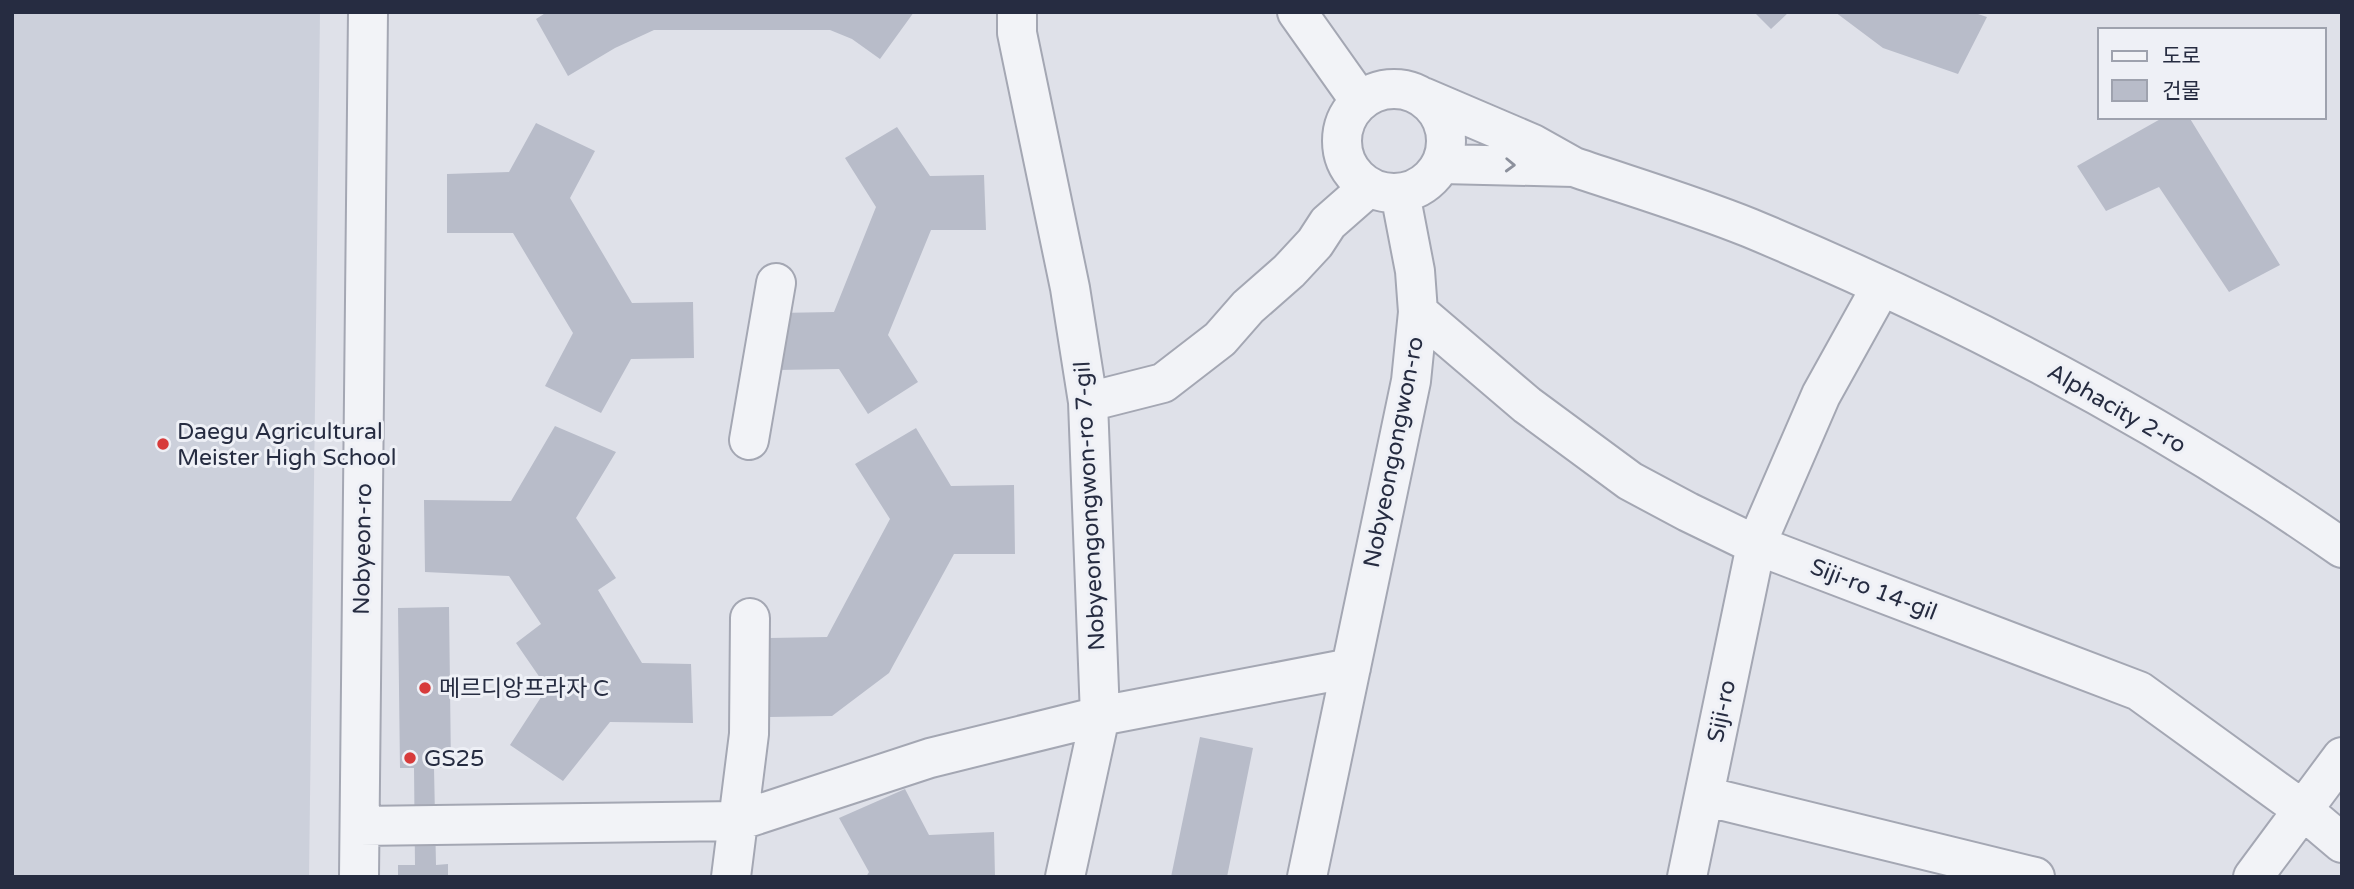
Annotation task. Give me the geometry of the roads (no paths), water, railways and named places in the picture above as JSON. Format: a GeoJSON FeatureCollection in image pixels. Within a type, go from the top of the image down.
{"type":"FeatureCollection","features":[{"type":"Feature","properties":{"kind":"street","name":"Nobyeon-ro"},"geometry":{"type":"LineString","coordinates":[[359,877],[368,12]]}},
{"type":"Feature","properties":{"kind":"street","name":"Nobyeongongwon-ro 7-gil"},"geometry":{"type":"LineString","coordinates":[[1017,12],[1017,33],[1070,288],[1087,402],[1100,716],[1065,877]]}},
{"type":"Feature","properties":{"kind":"street"},"geometry":{"type":"LineString","coordinates":[[1297,12],[1360,101]]}},
{"type":"Feature","properties":{"kind":"street"},"geometry":{"type":"LineString","coordinates":[[1384,190],[1356,177],[1347,164],[1342,147],[1343,130],[1349,114],[1360,101],[1376,92],[1393,88],[1411,91],[1533,144],[1574,167]]}},
{"type":"Feature","properties":{"kind":"street"},"geometry":{"type":"LineString","coordinates":[[1087,402],[1163,383],[1220,339],[1248,307],[1289,271],[1315,243],[1328,223],[1384,190],[1417,188],[1432,178],[1442,164],[1447,146],[1446,129],[1439,113],[1427,100],[1411,91]]}},
{"type":"Feature","properties":{"kind":"street"},"geometry":{"type":"LineString","coordinates":[[1442,164],[1574,167]]}},
{"type":"Feature","properties":{"kind":"street","name":"Alphacity 2-ro"},"geometry":{"type":"LineString","coordinates":[[1574,167],[1748,227],[1881,287],[2047,368],[2195,453],[2342,548]]}},
{"type":"Feature","properties":{"kind":"street","name":"Nobyeongongwon-ro"},"geometry":{"type":"LineString","coordinates":[[1307,877],[1411,382],[1418,312],[1415,271],[1384,190]]}},
{"type":"Feature","properties":{"kind":"street"},"geometry":{"type":"LineString","coordinates":[[749,440],[776,283]]}},
{"type":"Feature","properties":{"kind":"street"},"geometry":{"type":"LineString","coordinates":[[1756,545],[1821,395],[1881,287]]}},
{"type":"Feature","properties":{"kind":"street","name":"Siji-ro 14-gil"},"geometry":{"type":"LineString","coordinates":[[1418,312],[1527,405],[1630,481],[1756,545],[2139,691],[2303,810],[2342,843]]}},
{"type":"Feature","properties":{"kind":"street","name":"Siji-ro"},"geometry":{"type":"LineString","coordinates":[[1687,877],[1756,545]]}},
{"type":"Feature","properties":{"kind":"street"},"geometry":{"type":"LineString","coordinates":[[731,877],[750,734],[750,618]]}},
{"type":"Feature","properties":{"kind":"street"},"geometry":{"type":"LineString","coordinates":[[360,826],[738,821],[930,758],[1100,716],[1351,668]]}},
{"type":"Feature","properties":{"kind":"street"},"geometry":{"type":"LineString","coordinates":[[2253,877],[2342,757]]}},
{"type":"Feature","properties":{"kind":"street"},"geometry":{"type":"LineString","coordinates":[[1704,796],[2035,877]]}},
{"type":"Feature","properties":{"kind":"place","name":"Daegu Agricultural Meister High School"},"geometry":{"type":"Point","coordinates":[163,444]}},
{"type":"Feature","properties":{"kind":"place","name":"메르디앙프라자 C"},"geometry":{"type":"Point","coordinates":[425,688]}},
{"type":"Feature","properties":{"kind":"place","name":"GS25"},"geometry":{"type":"Point","coordinates":[410,758]}}]}
